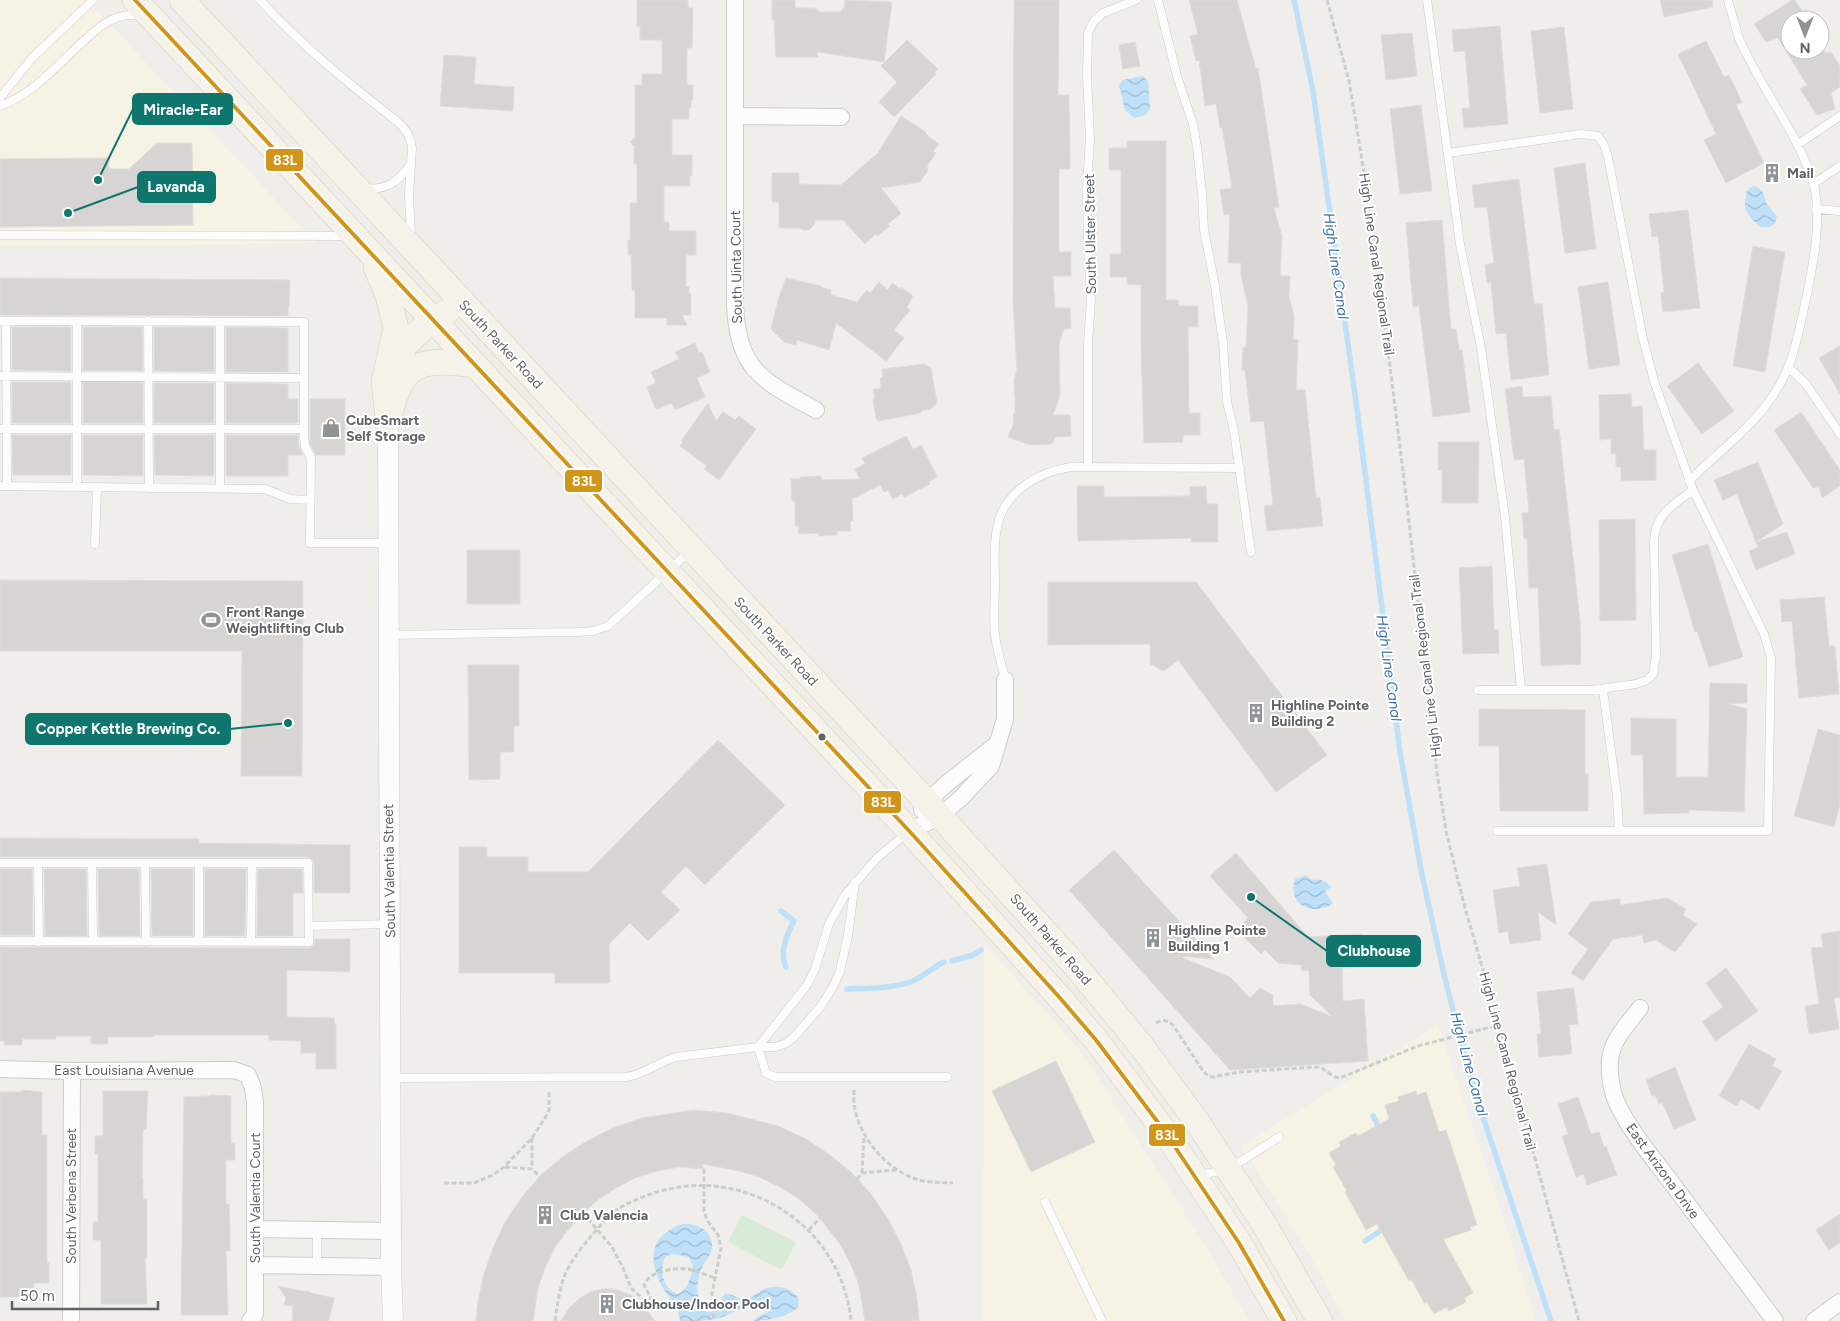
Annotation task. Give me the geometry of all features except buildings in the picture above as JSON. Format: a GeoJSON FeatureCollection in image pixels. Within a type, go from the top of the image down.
{"type":"FeatureCollection","features":[{"type":"Feature","properties":{"kind":"main road"},"geometry":{"type":"LineString","coordinates":[[135,0],[910,831],[1096,1040],[1143,1101],[1191,1170],[1248,1258],[1284,1321]]}},
{"type":"Feature","properties":{"kind":"main road","name":"South Parker Road"},"geometry":{"type":"LineString","coordinates":[[182,0],[1040,925],[1125,1025],[1183,1101],[1288,1262],[1320,1321]]}},
{"type":"Feature","properties":{"kind":"main road"},"geometry":{"type":"LineString","coordinates":[[362,244],[388,296],[396,328],[384,389],[388,420]]}},
{"type":"Feature","properties":{"kind":"main road"},"geometry":{"type":"LineString","coordinates":[[386,375],[399,353],[433,320],[451,310],[469,310]]}},
{"type":"Feature","properties":{"kind":"main road"},"geometry":{"type":"LineString","coordinates":[[388,420],[400,384],[416,368],[429,362],[441,361],[475,365]]}},
{"type":"Feature","properties":{"kind":"street","name":"South Uinta Court"},"geometry":{"type":"LineString","coordinates":[[735,0],[736,329],[740,344],[749,363],[763,378],[776,388],[816,410]]}},
{"type":"Feature","properties":{"kind":"street"},"geometry":{"type":"LineString","coordinates":[[734,116],[841,117]]}},
{"type":"Feature","properties":{"kind":"street","name":"South Valentia Street"},"geometry":{"type":"LineString","coordinates":[[388,420],[388,816],[393,1321]]}},
{"type":"Feature","properties":{"kind":"street"},"geometry":{"type":"LineString","coordinates":[[910,831],[934,809],[960,799],[988,770],[1005,719],[1005,680]]}},
{"type":"Feature","properties":{"kind":"street","name":"East Arizona Drive"},"geometry":{"type":"LineString","coordinates":[[1640,1008],[1618,1036],[1612,1048],[1610,1059],[1611,1086],[1616,1100],[1636,1135],[1775,1321]]}},
{"type":"Feature","properties":{"kind":"street","name":"East Louisiana Avenue"},"geometry":{"type":"LineString","coordinates":[[0,1069],[72,1071],[234,1070],[248,1075]]}},
{"type":"Feature","properties":{"kind":"street","name":"South Verbena Street"},"geometry":{"type":"LineString","coordinates":[[71,1321],[72,1071]]}},
{"type":"Feature","properties":{"kind":"street","name":"South Valentia Court"},"geometry":{"type":"LineString","coordinates":[[248,1075],[253,1088],[255,1102],[255,1314],[250,1321]]}},
{"type":"Feature","properties":{"kind":"street"},"geometry":{"type":"LineString","coordinates":[[255,1229],[391,1231]]}},
{"type":"Feature","properties":{"kind":"street"},"geometry":{"type":"LineString","coordinates":[[255,1265],[391,1267]]}},
{"type":"Feature","properties":{"kind":"street"},"geometry":{"type":"LineString","coordinates":[[1814,1321],[1840,1302]]}},
{"type":"Feature","properties":{"kind":"lane"},"geometry":{"type":"LineString","coordinates":[[0,98],[32,58],[93,0]]}},
{"type":"Feature","properties":{"kind":"lane"},"geometry":{"type":"LineString","coordinates":[[260,0],[292,34],[326,65],[402,126],[411,141],[409,220],[414,251]]}},
{"type":"Feature","properties":{"kind":"lane","name":"South Ulster Street"},"geometry":{"type":"LineString","coordinates":[[1088,467],[1088,344],[1091,299],[1087,187],[1090,139],[1087,75],[1088,32],[1094,21],[1103,13],[1136,0]]}},
{"type":"Feature","properties":{"kind":"lane"},"geometry":{"type":"LineString","coordinates":[[1158,0],[1177,76],[1193,124],[1197,147],[1204,230],[1215,286],[1223,344],[1227,402],[1240,468],[1251,552]]}},
{"type":"Feature","properties":{"kind":"lane"},"geometry":{"type":"LineString","coordinates":[[1427,0],[1463,263],[1481,348],[1505,518],[1521,690]]}},
{"type":"Feature","properties":{"kind":"lane"},"geometry":{"type":"LineString","coordinates":[[1689,481],[1752,422],[1772,395],[1788,368],[1810,280],[1815,242],[1816,209],[1813,184],[1797,145],[1739,39],[1728,0]]}},
{"type":"Feature","properties":{"kind":"lane"},"geometry":{"type":"LineString","coordinates":[[0,106],[28,92],[109,20],[130,14],[141,15],[154,20]]}},
{"type":"Feature","properties":{"kind":"lane"},"geometry":{"type":"LineString","coordinates":[[1797,145],[1840,116]]}},
{"type":"Feature","properties":{"kind":"lane"},"geometry":{"type":"LineString","coordinates":[[1448,153],[1581,134],[1595,135],[1600,139],[1608,156],[1650,369],[1689,481],[1764,634],[1769,646],[1771,666],[1768,831],[1497,831]]}},
{"type":"Feature","properties":{"kind":"lane"},"geometry":{"type":"LineString","coordinates":[[352,184],[371,189],[390,185],[400,178],[410,165]]}},
{"type":"Feature","properties":{"kind":"lane"},"geometry":{"type":"LineString","coordinates":[[1813,184],[1840,166]]}},
{"type":"Feature","properties":{"kind":"lane"},"geometry":{"type":"LineString","coordinates":[[1816,209],[1840,211]]}},
{"type":"Feature","properties":{"kind":"lane"},"geometry":{"type":"LineString","coordinates":[[0,235],[362,244]]}},
{"type":"Feature","properties":{"kind":"lane"},"geometry":{"type":"LineString","coordinates":[[310,500],[290,499],[265,489],[3,486],[3,321],[304,322],[304,430],[305,443],[310,458],[310,500],[310,543],[389,543]]}},
{"type":"Feature","properties":{"kind":"lane"},"geometry":{"type":"LineString","coordinates":[[77,321],[77,487]]}},
{"type":"Feature","properties":{"kind":"lane"},"geometry":{"type":"LineString","coordinates":[[148,321],[149,488]]}},
{"type":"Feature","properties":{"kind":"lane"},"geometry":{"type":"LineString","coordinates":[[220,322],[220,489]]}},
{"type":"Feature","properties":{"kind":"lane"},"geometry":{"type":"LineString","coordinates":[[1788,368],[1806,384],[1840,434]]}},
{"type":"Feature","properties":{"kind":"lane"},"geometry":{"type":"LineString","coordinates":[[3,376],[304,378]]}},
{"type":"Feature","properties":{"kind":"lane"},"geometry":{"type":"LineString","coordinates":[[3,429],[304,430]]}},
{"type":"Feature","properties":{"kind":"lane"},"geometry":{"type":"LineString","coordinates":[[1005,680],[995,628],[995,554],[998,522],[1009,501],[1028,482],[1048,472],[1071,468],[1240,468]]}},
{"type":"Feature","properties":{"kind":"lane"},"geometry":{"type":"LineString","coordinates":[[95,544],[97,487]]}},
{"type":"Feature","properties":{"kind":"lane"},"geometry":{"type":"LineString","coordinates":[[1478,690],[1603,690],[1642,682],[1653,674],[1656,666],[1655,528],[1662,514],[1693,490]]}},
{"type":"Feature","properties":{"kind":"lane"},"geometry":{"type":"LineString","coordinates":[[389,635],[593,631],[608,626],[691,549]]}},
{"type":"Feature","properties":{"kind":"lane"},"geometry":{"type":"LineString","coordinates":[[1603,690],[1617,796],[1619,831]]}},
{"type":"Feature","properties":{"kind":"lane"},"geometry":{"type":"LineString","coordinates":[[758,1046],[807,985],[831,919],[839,904],[855,882],[877,858],[910,831]]}},
{"type":"Feature","properties":{"kind":"lane"},"geometry":{"type":"LineString","coordinates":[[0,863],[308,863],[308,942],[0,942]]}},
{"type":"Feature","properties":{"kind":"lane"},"geometry":{"type":"LineString","coordinates":[[38,863],[39,942]]}},
{"type":"Feature","properties":{"kind":"lane"},"geometry":{"type":"LineString","coordinates":[[92,863],[93,942]]}},
{"type":"Feature","properties":{"kind":"lane"},"geometry":{"type":"LineString","coordinates":[[145,863],[146,942]]}},
{"type":"Feature","properties":{"kind":"lane"},"geometry":{"type":"LineString","coordinates":[[199,863],[199,942]]}},
{"type":"Feature","properties":{"kind":"lane"},"geometry":{"type":"LineString","coordinates":[[251,942],[252,863]]}},
{"type":"Feature","properties":{"kind":"lane"},"geometry":{"type":"LineString","coordinates":[[390,1078],[633,1076],[676,1057],[758,1046],[775,1047],[788,1043],[828,996],[837,978],[843,959],[855,882]]}},
{"type":"Feature","properties":{"kind":"lane"},"geometry":{"type":"LineString","coordinates":[[308,926],[390,924]]}},
{"type":"Feature","properties":{"kind":"lane"},"geometry":{"type":"LineString","coordinates":[[758,1046],[766,1073],[775,1077],[947,1077]]}},
{"type":"Feature","properties":{"kind":"lane"},"geometry":{"type":"LineString","coordinates":[[1191,1170],[1205,1174],[1228,1168],[1279,1137]]}},
{"type":"Feature","properties":{"kind":"lane"},"geometry":{"type":"LineString","coordinates":[[1045,1202],[1102,1321]]}},
{"type":"Feature","properties":{"kind":"lane"},"geometry":{"type":"LineString","coordinates":[[317,1230],[317,1266]]}},
{"type":"Feature","properties":{"kind":"path","name":"High Line Canal Regional Trail"},"geometry":{"type":"LineString","coordinates":[[1327,0],[1349,81],[1372,221],[1443,814],[1465,908],[1499,1025],[1579,1321]]}},
{"type":"Feature","properties":{"kind":"path"},"geometry":{"type":"LineString","coordinates":[[1156,1024],[1162,1020],[1167,1020],[1173,1025],[1208,1076],[1316,1067],[1325,1070],[1334,1077],[1340,1078],[1395,1054],[1427,1043],[1499,1025]]}},
{"type":"Feature","properties":{"kind":"path"},"geometry":{"type":"LineString","coordinates":[[444,1183],[474,1183],[493,1175],[504,1167],[532,1138],[549,1110],[548,1078]]}},
{"type":"Feature","properties":{"kind":"path"},"geometry":{"type":"LineString","coordinates":[[854,1107],[864,1136],[862,1173],[857,1179]]}},
{"type":"Feature","properties":{"kind":"path"},"geometry":{"type":"LineString","coordinates":[[864,1136],[897,1170],[918,1180],[954,1182]]}},
{"type":"Feature","properties":{"kind":"path"},"geometry":{"type":"LineString","coordinates":[[532,1138],[532,1168],[540,1177]]}},
{"type":"Feature","properties":{"kind":"path"},"geometry":{"type":"LineString","coordinates":[[504,1167],[532,1168]]}},
{"type":"Feature","properties":{"kind":"path"},"geometry":{"type":"LineString","coordinates":[[704,1169],[706,1215],[720,1242],[720,1256],[712,1294],[714,1321]]}},
{"type":"Feature","properties":{"kind":"path"},"geometry":{"type":"LineString","coordinates":[[862,1173],[897,1170]]}},
{"type":"Feature","properties":{"kind":"path"},"geometry":{"type":"LineString","coordinates":[[555,1321],[564,1279],[583,1246],[610,1215],[644,1196],[683,1186],[704,1185],[721,1186],[755,1195],[791,1214],[808,1230],[831,1258],[840,1275],[851,1321]]}},
{"type":"Feature","properties":{"kind":"path"},"geometry":{"type":"LineString","coordinates":[[583,1213],[606,1238],[618,1257],[631,1288],[648,1303]]}},
{"type":"Feature","properties":{"kind":"path"},"geometry":{"type":"LineString","coordinates":[[808,1230],[820,1218]]}},
{"type":"Feature","properties":{"kind":"path"},"geometry":{"type":"LineString","coordinates":[[645,1307],[650,1294],[644,1285],[648,1277],[652,1275],[669,1270],[690,1270],[716,1278]]}},
{"type":"Feature","properties":{"kind":"shaded area"},"geometry":{"type":"Polygon","coordinates":[[[0,0],[87,0],[317,244],[0,246],[0,0]]]}},
{"type":"Feature","properties":{"kind":"shaded area"},"geometry":{"type":"Polygon","coordinates":[[[984,944],[1078,1049],[1205,1245],[1249,1321],[983,1321],[984,944]]]}},
{"type":"Feature","properties":{"kind":"shaded area"},"geometry":{"type":"Polygon","coordinates":[[[1438,1025],[1536,1321],[1346,1321],[1307,1250],[1241,1146],[1438,1025]]]}},
{"type":"Feature","properties":{"kind":"green space"},"geometry":{"type":"Polygon","coordinates":[[[742,1215],[796,1242],[782,1270],[728,1242],[742,1215]]]}},
{"type":"Feature","properties":{"kind":"water"},"geometry":{"type":"Polygon","coordinates":[[[1143,76],[1148,81],[1150,109],[1145,115],[1134,118],[1125,110],[1119,85],[1123,80],[1143,76]]]}},
{"type":"Feature","properties":{"kind":"water"},"geometry":{"type":"Polygon","coordinates":[[[1753,186],[1762,191],[1768,206],[1777,216],[1775,223],[1770,227],[1760,227],[1746,210],[1747,192],[1753,186]]]}},
{"type":"Feature","properties":{"kind":"water"},"geometry":{"type":"Polygon","coordinates":[[[1306,875],[1312,880],[1323,880],[1332,887],[1325,891],[1333,904],[1317,909],[1303,906],[1298,902],[1293,888],[1295,879],[1306,875]]]}},
{"type":"Feature","properties":{"kind":"water"},"geometry":{"type":"Polygon","coordinates":[[[680,1225],[694,1225],[704,1229],[712,1242],[711,1251],[701,1269],[698,1280],[700,1304],[707,1312],[716,1311],[724,1294],[746,1299],[764,1289],[774,1287],[788,1289],[796,1295],[799,1299],[798,1307],[784,1316],[765,1320],[754,1321],[757,1317],[770,1311],[770,1305],[758,1304],[745,1307],[720,1318],[680,1321],[675,1304],[666,1293],[656,1273],[654,1251],[656,1244],[665,1233],[680,1225]],[[674,1254],[666,1256],[662,1266],[663,1278],[669,1288],[678,1294],[687,1286],[690,1278],[693,1266],[689,1257],[674,1254]]]}},
{"type":"Feature","properties":{"kind":"waterway","name":"High Line Canal"},"geometry":{"type":"LineString","coordinates":[[1294,0],[1313,91],[1357,409],[1400,752],[1421,870],[1445,979],[1475,1093],[1551,1321]]}},
{"type":"Feature","properties":{"kind":"waterway"},"geometry":{"type":"LineString","coordinates":[[781,911],[794,921],[784,949],[783,956],[786,967]]}},
{"type":"Feature","properties":{"kind":"waterway"},"geometry":{"type":"LineString","coordinates":[[952,961],[973,955],[981,950]]}},
{"type":"Feature","properties":{"kind":"waterway"},"geometry":{"type":"LineString","coordinates":[[847,989],[880,988],[905,984],[917,979],[944,962]]}},
{"type":"Feature","properties":{"kind":"waterway"},"geometry":{"type":"LineString","coordinates":[[1373,1116],[1379,1132]]}},
{"type":"Feature","properties":{"kind":"waterway"},"geometry":{"type":"LineString","coordinates":[[1365,1241],[1386,1227]]}},
{"type":"Feature","properties":{"kind":"transit line","name":"83L"},"geometry":{"type":"LineString","coordinates":[[135,0],[912,834],[1060,998],[1096,1040],[1163,1129],[1239,1243],[1284,1321]]}},
{"type":"Feature","properties":{"kind":"place","name":"Mail"},"geometry":{"type":"Point","coordinates":[1772,173]}},
{"type":"Feature","properties":{"kind":"place","name":"Miracle-Ear"},"geometry":{"type":"Point","coordinates":[98,180]}},
{"type":"Feature","properties":{"kind":"place","name":"Lavanda"},"geometry":{"type":"Point","coordinates":[68,213]}},
{"type":"Feature","properties":{"kind":"place","name":"CubeSmart Self Storage"},"geometry":{"type":"Point","coordinates":[331,428]}},
{"type":"Feature","properties":{"kind":"place","name":"Front Range Weightlifting Club"},"geometry":{"type":"Point","coordinates":[211,620]}},
{"type":"Feature","properties":{"kind":"place","name":"Highline Pointe Building 2"},"geometry":{"type":"Point","coordinates":[1256,713]}},
{"type":"Feature","properties":{"kind":"place","name":"Copper Kettle Brewing Co."},"geometry":{"type":"Point","coordinates":[288,723]}},
{"type":"Feature","properties":{"kind":"place","name":"Clubhouse"},"geometry":{"type":"Point","coordinates":[1251,897]}},
{"type":"Feature","properties":{"kind":"place","name":"Highline Pointe Building 1"},"geometry":{"type":"Point","coordinates":[1153,938]}},
{"type":"Feature","properties":{"kind":"place","name":"Club Valencia"},"geometry":{"type":"Point","coordinates":[545,1215]}},
{"type":"Feature","properties":{"kind":"place","name":"Clubhouse/Indoor Pool"},"geometry":{"type":"Point","coordinates":[607,1304]}}]}
